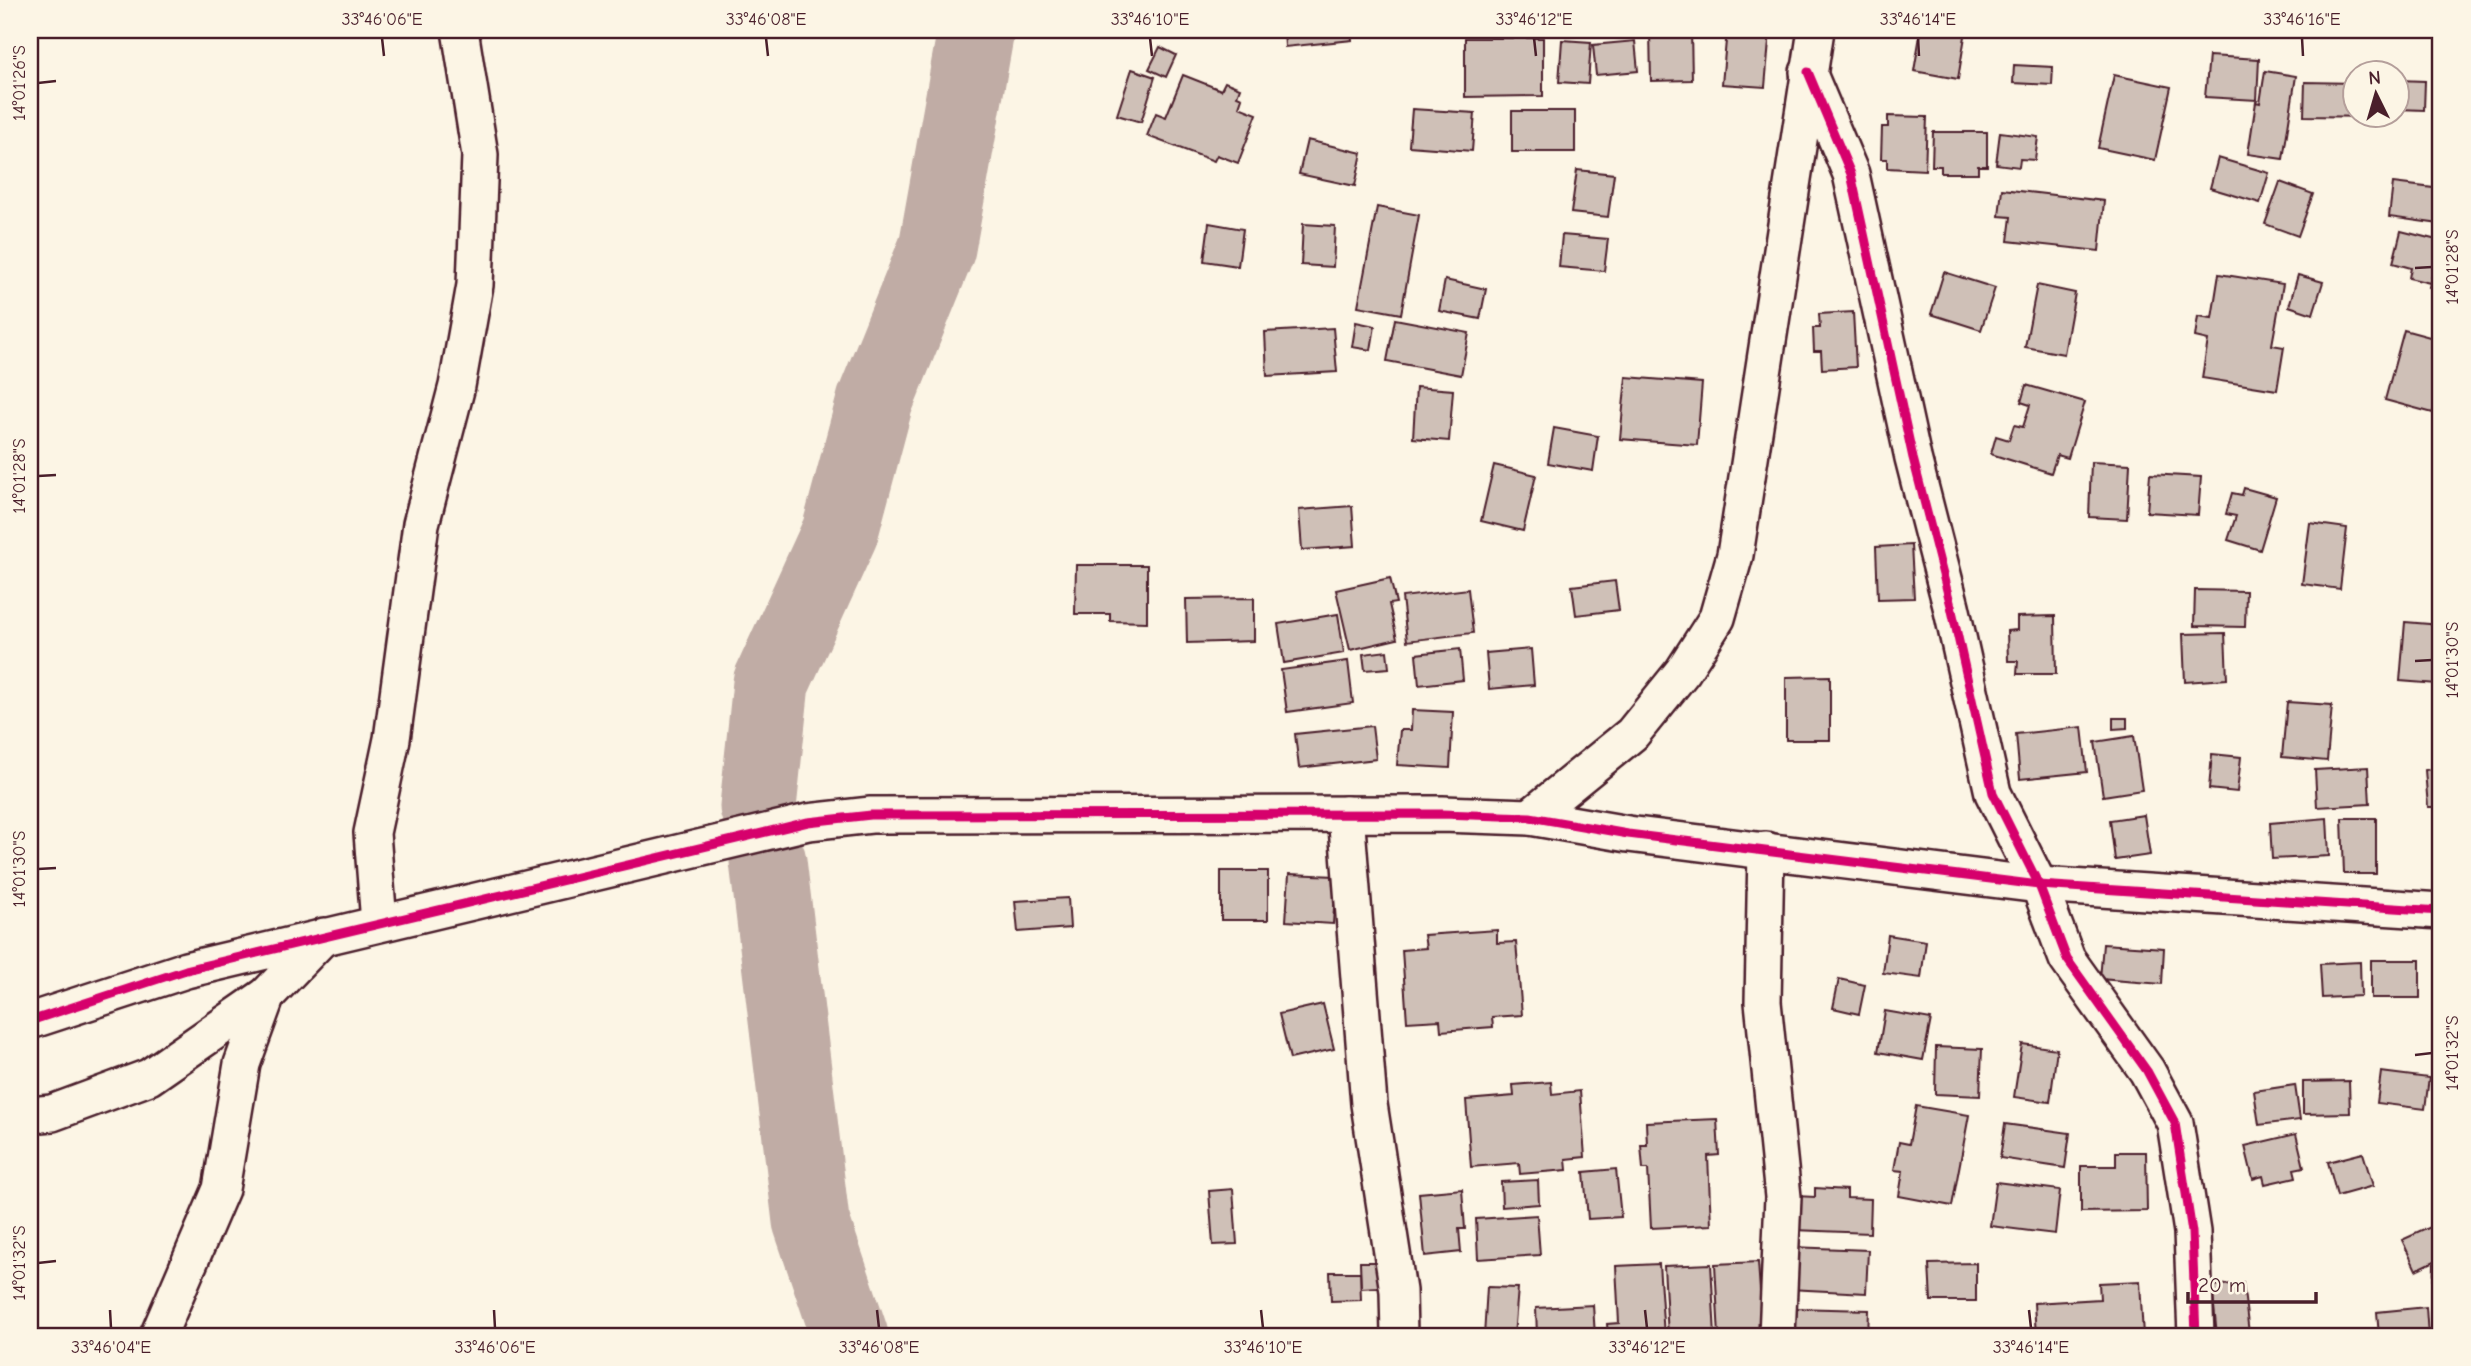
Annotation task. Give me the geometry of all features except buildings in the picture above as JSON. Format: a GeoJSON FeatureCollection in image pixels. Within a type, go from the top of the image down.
{"type":"FeatureCollection","features":[{"type":"Feature","properties":{"kind":"street"},"geometry":{"type":"LineString","coordinates":[[379,923],[372,833],[392,739],[421,524],[457,386],[475,285],[480,155],[460,30]]}},
{"type":"Feature","properties":{"kind":"street"},"geometry":{"type":"LineString","coordinates":[[1530,817],[1632,734],[1683,671],[1717,618],[1735,555],[1816,30]]}},
{"type":"Feature","properties":{"kind":"street"},"geometry":{"type":"LineString","coordinates":[[1808,72],[1851,174],[1913,457],[1951,606],[1993,793],[2039,885],[2067,959],[2147,1071],[2175,1123],[2192,1232],[2196,1336]]}},
{"type":"Feature","properties":{"kind":"street"},"geometry":{"type":"LineString","coordinates":[[1346,814],[1369,1104],[1398,1291],[1399,1336]]}},
{"type":"Feature","properties":{"kind":"street"},"geometry":{"type":"LineString","coordinates":[[30,1021],[186,970],[324,936],[808,822],[871,815],[1441,814],[1530,817],[1628,834],[2039,885],[2441,911]]}},
{"type":"Feature","properties":{"kind":"street"},"geometry":{"type":"LineString","coordinates":[[1766,850],[1763,1002],[1783,1197],[1777,1336]]}},
{"type":"Feature","properties":{"kind":"street"},"geometry":{"type":"LineString","coordinates":[[30,1115],[52,1113],[149,1077],[267,995],[324,936]]}},
{"type":"Feature","properties":{"kind":"street"},"geometry":{"type":"LineString","coordinates":[[158,1336],[221,1189],[242,1064],[267,995]]}},
{"type":"Feature","properties":{"kind":"waterway"},"geometry":{"type":"LineString","coordinates":[[758,807],[771,683],[840,532],[875,401],[937,248],[976,30]]}},
{"type":"Feature","properties":{"kind":"waterway"},"geometry":{"type":"LineString","coordinates":[[768,861],[811,1221],[850,1336]]}},
{"type":"Feature","properties":{"kind":"cycle path"},"geometry":{"type":"LineString","coordinates":[[1808,72],[1851,174],[1913,458],[1951,606],[1993,793],[2039,885],[2067,959],[2147,1071],[2175,1123],[2192,1232],[2196,1336]]}},
{"type":"Feature","properties":{"kind":"cycle path"},"geometry":{"type":"LineString","coordinates":[[30,1021],[186,970],[808,822],[871,815],[1442,814],[1530,817],[1628,834],[2039,885],[2441,911]]}}]}
